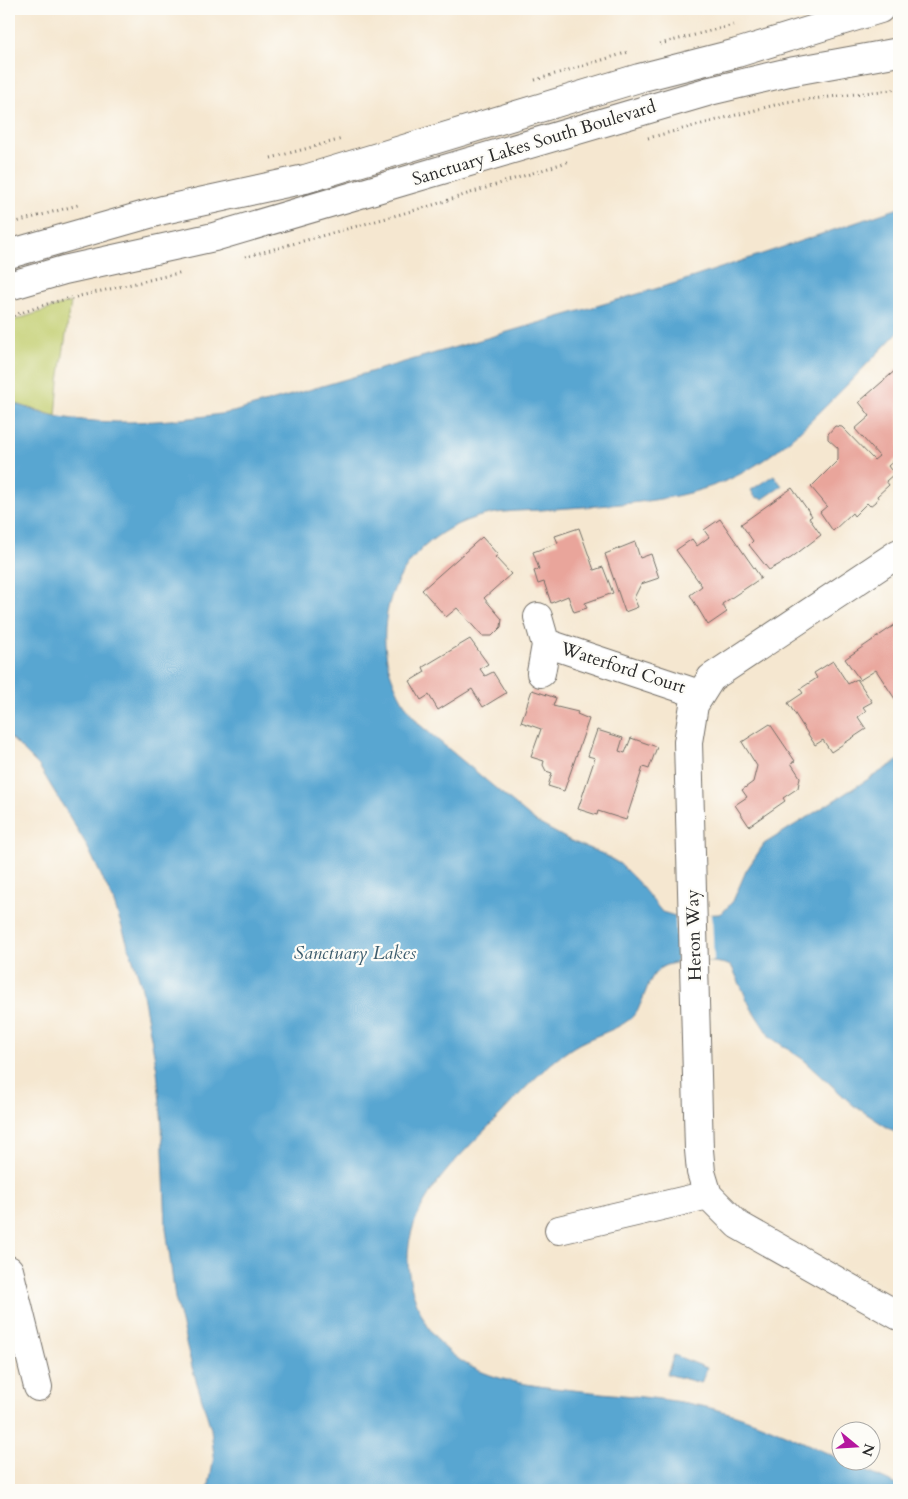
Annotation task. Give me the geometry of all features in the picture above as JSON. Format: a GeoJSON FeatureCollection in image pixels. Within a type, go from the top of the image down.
{"type":"FeatureCollection","features":[{"type":"Feature","properties":{"kind":"street","name":"Sanctuary Lakes South Boulevard"},"geometry":{"type":"LineString","coordinates":[[9,254],[163,210],[305,179],[639,78],[737,53],[880,9]]}},
{"type":"Feature","properties":{"kind":"street","name":"Sanctuary Lakes South Boulevard"},"geometry":{"type":"LineString","coordinates":[[9,286],[64,270],[171,248],[420,178],[597,123],[710,91],[789,72],[899,52]]}},
{"type":"Feature","properties":{"kind":"street"},"geometry":{"type":"LineString","coordinates":[[163,210],[171,248]]}},
{"type":"Feature","properties":{"kind":"street","name":"Heron Way"},"geometry":{"type":"LineString","coordinates":[[899,554],[726,666],[711,678],[699,694],[691,716],[688,742],[699,1150],[701,1172],[708,1195],[738,1225],[899,1316]]}},
{"type":"Feature","properties":{"kind":"street","name":"Waterford Court"},"geometry":{"type":"LineString","coordinates":[[538,617],[546,643],[541,673]]}},
{"type":"Feature","properties":{"kind":"street","name":"Waterford Court"},"geometry":{"type":"LineString","coordinates":[[546,643],[699,694]]}},
{"type":"Feature","properties":{"kind":"street"},"geometry":{"type":"LineString","coordinates":[[559,1230],[708,1195]]}},
{"type":"Feature","properties":{"kind":"street"},"geometry":{"type":"LineString","coordinates":[[9,1270],[38,1386]]}},
{"type":"Feature","properties":{"kind":"path"},"geometry":{"type":"LineString","coordinates":[[659,44],[741,23]]}},
{"type":"Feature","properties":{"kind":"path"},"geometry":{"type":"LineString","coordinates":[[526,83],[632,51]]}},
{"type":"Feature","properties":{"kind":"path"},"geometry":{"type":"LineString","coordinates":[[646,139],[786,102],[899,89]]}},
{"type":"Feature","properties":{"kind":"path"},"geometry":{"type":"LineString","coordinates":[[264,160],[348,137]]}},
{"type":"Feature","properties":{"kind":"path"},"geometry":{"type":"LineString","coordinates":[[244,257],[430,206],[572,161]]}},
{"type":"Feature","properties":{"kind":"path"},"geometry":{"type":"LineString","coordinates":[[9,224],[81,204]]}},
{"type":"Feature","properties":{"kind":"path"},"geometry":{"type":"LineString","coordinates":[[9,317],[50,304],[189,271]]}},
{"type":"Feature","properties":{"kind":"green space"},"geometry":{"type":"Polygon","coordinates":[[[71,302],[59,381],[56,416],[9,402],[9,322],[71,302]]]}},
{"type":"Feature","properties":{"kind":"water","name":"Sanctuary Lakes"},"geometry":{"type":"Polygon","coordinates":[[[899,208],[899,331],[802,429],[773,453],[741,474],[701,490],[633,503],[499,513],[474,518],[443,532],[429,542],[406,567],[391,597],[385,629],[385,644],[390,673],[402,700],[420,725],[536,822],[620,864],[637,881],[662,912],[675,916],[719,914],[724,911],[733,901],[746,871],[764,844],[899,760],[899,1135],[853,1105],[804,1060],[770,1037],[751,1008],[732,967],[726,964],[709,962],[670,964],[658,970],[653,976],[639,1006],[630,1019],[561,1055],[523,1091],[441,1178],[426,1199],[415,1222],[409,1246],[409,1272],[416,1301],[428,1326],[442,1345],[460,1360],[479,1371],[524,1384],[670,1400],[720,1410],[790,1436],[830,1454],[830,1472],[868,1472],[899,1486],[899,1490],[208,1490],[214,1456],[211,1429],[192,1367],[175,1298],[166,1228],[162,1125],[157,1070],[141,984],[113,900],[86,844],[39,766],[9,736],[9,402],[49,415],[95,421],[164,421],[233,412],[679,282],[899,208]]]}},
{"type":"Feature","properties":{"kind":"water"},"geometry":{"type":"Polygon","coordinates":[[[774,475],[782,486],[763,499],[755,497],[751,490],[774,475]]]}},
{"type":"Feature","properties":{"kind":"water"},"geometry":{"type":"Polygon","coordinates":[[[674,1355],[707,1368],[701,1383],[667,1374],[674,1355]]]}},
{"type":"Feature","properties":{"kind":"pier"},"geometry":{"type":"Polygon","coordinates":[[[712,914],[714,961],[677,964],[675,916],[712,914]]]}},
{"type":"Feature","properties":{"kind":"building"},"geometry":{"type":"Polygon","coordinates":[[[898,368],[899,456],[888,466],[894,474],[886,481],[889,485],[877,496],[878,498],[875,502],[870,506],[867,503],[854,516],[852,513],[833,531],[820,512],[827,506],[811,487],[838,460],[838,448],[828,439],[828,434],[835,426],[842,427],[874,460],[879,456],[855,429],[870,416],[859,402],[898,368]]]}},
{"type":"Feature","properties":{"kind":"building"},"geometry":{"type":"Polygon","coordinates":[[[792,488],[812,516],[809,518],[821,535],[791,558],[769,570],[749,545],[753,541],[741,524],[792,488]]]}},
{"type":"Feature","properties":{"kind":"building"},"geometry":{"type":"Polygon","coordinates":[[[720,519],[761,578],[722,604],[727,612],[708,625],[690,595],[702,586],[676,550],[692,539],[697,546],[709,537],[704,530],[720,519]]]}},
{"type":"Feature","properties":{"kind":"building"},"geometry":{"type":"Polygon","coordinates":[[[579,528],[594,570],[603,567],[613,593],[585,603],[587,608],[574,612],[568,596],[551,603],[544,582],[538,584],[534,571],[539,569],[533,552],[558,543],[555,536],[579,528]]]}},
{"type":"Feature","properties":{"kind":"building"},"geometry":{"type":"Polygon","coordinates":[[[482,537],[498,555],[495,557],[511,574],[484,598],[502,619],[501,627],[492,636],[482,636],[457,608],[446,617],[422,590],[482,537]]]}},
{"type":"Feature","properties":{"kind":"building"},"geometry":{"type":"Polygon","coordinates":[[[635,542],[640,558],[651,554],[659,578],[641,584],[634,598],[638,607],[625,612],[605,554],[635,542]]]}},
{"type":"Feature","properties":{"kind":"building"},"geometry":{"type":"Polygon","coordinates":[[[899,622],[899,697],[895,699],[876,670],[860,680],[845,659],[899,622]]]}},
{"type":"Feature","properties":{"kind":"building"},"geometry":{"type":"Polygon","coordinates":[[[470,639],[488,664],[480,669],[485,676],[493,672],[506,693],[483,707],[472,689],[438,710],[429,695],[421,700],[410,681],[425,672],[423,667],[470,639]]]}},
{"type":"Feature","properties":{"kind":"building"},"geometry":{"type":"Polygon","coordinates":[[[833,661],[848,684],[857,679],[872,702],[863,707],[866,711],[858,717],[866,729],[831,752],[823,740],[815,745],[788,703],[803,693],[800,689],[817,678],[814,673],[833,661]]]}},
{"type":"Feature","properties":{"kind":"building"},"geometry":{"type":"Polygon","coordinates":[[[532,690],[556,698],[553,706],[578,712],[577,714],[589,719],[564,791],[548,786],[552,773],[546,771],[543,765],[544,761],[531,757],[541,729],[521,722],[532,690]]]}},
{"type":"Feature","properties":{"kind":"building"},"geometry":{"type":"Polygon","coordinates":[[[770,724],[795,761],[791,763],[800,777],[798,788],[783,798],[785,801],[749,826],[735,805],[747,797],[742,790],[753,782],[757,766],[742,742],[770,724]]]}},
{"type":"Feature","properties":{"kind":"building"},"geometry":{"type":"Polygon","coordinates":[[[597,730],[623,738],[619,751],[625,753],[631,738],[657,747],[649,769],[643,767],[626,820],[598,811],[597,815],[578,809],[595,758],[588,756],[597,730]]]}}]}
